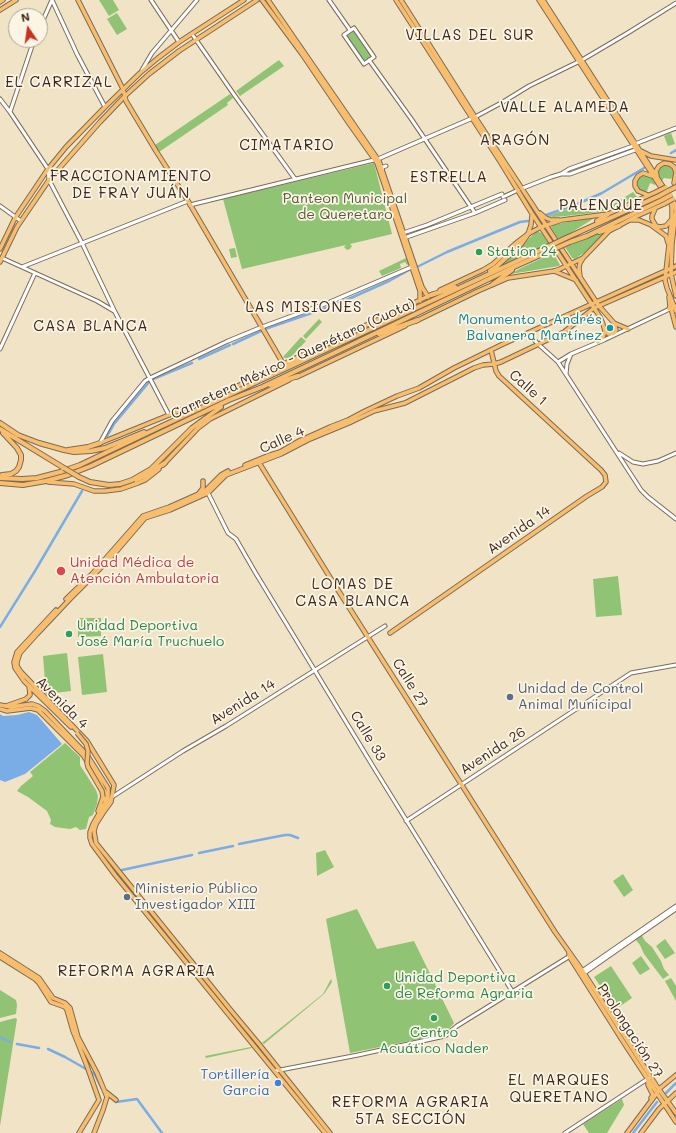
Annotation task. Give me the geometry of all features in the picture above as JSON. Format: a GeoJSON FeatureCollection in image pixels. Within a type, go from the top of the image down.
{"type":"FeatureCollection","features":[{"type":"Feature","properties":{"kind":"highway","name":"Carretera México - Querétaro (Cuota)"},"geometry":{"type":"LineString","coordinates":[[671,194],[675,184]]}},
{"type":"Feature","properties":{"kind":"highway","name":"Carretera México - Querétaro (Cuota)"},"geometry":{"type":"LineString","coordinates":[[0,476],[22,479],[37,478],[80,465],[589,227],[659,196],[676,193]]}},
{"type":"Feature","properties":{"kind":"highway","name":"Carretera México - Querétaro (Cuota)"},"geometry":{"type":"LineString","coordinates":[[1,483],[23,485],[46,482],[91,466],[229,400],[262,387],[368,338],[516,266],[587,236],[659,196]]}},
{"type":"Feature","properties":{"kind":"highway"},"geometry":{"type":"LineString","coordinates":[[589,227],[608,214]]}},
{"type":"Feature","properties":{"kind":"highway"},"geometry":{"type":"LineString","coordinates":[[587,236],[619,226]]}},
{"type":"Feature","properties":{"kind":"highway"},"geometry":{"type":"LineString","coordinates":[[479,279],[496,267],[521,244],[528,234]]}},
{"type":"Feature","properties":{"kind":"highway"},"geometry":{"type":"LineString","coordinates":[[493,284],[516,266]]}},
{"type":"Feature","properties":{"kind":"highway"},"geometry":{"type":"LineString","coordinates":[[429,296],[471,282]]}},
{"type":"Feature","properties":{"kind":"highway"},"geometry":{"type":"LineString","coordinates":[[368,338],[418,320]]}},
{"type":"Feature","properties":{"kind":"highway"},"geometry":{"type":"LineString","coordinates":[[259,382],[321,346]]}},
{"type":"Feature","properties":{"kind":"highway"},"geometry":{"type":"LineString","coordinates":[[262,387],[298,376]]}},
{"type":"Feature","properties":{"kind":"highway"},"geometry":{"type":"LineString","coordinates":[[120,484],[132,480],[151,469],[192,428],[229,400]]}},
{"type":"Feature","properties":{"kind":"highway"},"geometry":{"type":"LineString","coordinates":[[0,423],[18,434],[39,443],[74,452],[105,448],[148,430],[162,426]]}},
{"type":"Feature","properties":{"kind":"highway"},"geometry":{"type":"LineString","coordinates":[[0,429],[79,477],[90,482],[109,485],[133,481],[143,477],[165,463]]}},
{"type":"Feature","properties":{"kind":"highway"},"geometry":{"type":"LineString","coordinates":[[0,429],[17,448],[21,455],[19,467],[16,471],[11,474],[0,476]]}},
{"type":"Feature","properties":{"kind":"highway"},"geometry":{"type":"LineString","coordinates":[[64,450],[88,447],[100,443]]}},
{"type":"Feature","properties":{"kind":"main road"},"geometry":{"type":"LineString","coordinates":[[0,10],[16,0]]}},
{"type":"Feature","properties":{"kind":"main road"},"geometry":{"type":"LineString","coordinates":[[78,0],[123,88],[126,101],[184,193],[281,360]]}},
{"type":"Feature","properties":{"kind":"main road"},"geometry":{"type":"LineString","coordinates":[[0,249],[15,218],[48,169],[123,88],[142,70],[179,42],[244,0]]}},
{"type":"Feature","properties":{"kind":"main road"},"geometry":{"type":"LineString","coordinates":[[0,262],[21,221],[49,180],[125,96],[149,74],[179,51],[257,0]]}},
{"type":"Feature","properties":{"kind":"main road"},"geometry":{"type":"LineString","coordinates":[[262,0],[278,19],[349,121],[378,159],[403,236]]}},
{"type":"Feature","properties":{"kind":"main road"},"geometry":{"type":"LineString","coordinates":[[268,0],[278,19]]}},
{"type":"Feature","properties":{"kind":"main road"},"geometry":{"type":"LineString","coordinates":[[396,0],[473,118],[523,188],[546,225],[569,264],[576,280],[604,324],[605,331],[603,337],[598,342]]}},
{"type":"Feature","properties":{"kind":"main road"},"geometry":{"type":"LineString","coordinates":[[401,0],[541,227],[581,279],[599,306],[614,323],[628,329]]}},
{"type":"Feature","properties":{"kind":"main road"},"geometry":{"type":"LineString","coordinates":[[539,0],[675,205],[676,211],[665,277],[674,308],[676,326]]}},
{"type":"Feature","properties":{"kind":"main road"},"geometry":{"type":"LineString","coordinates":[[543,0],[580,61]]}},
{"type":"Feature","properties":{"kind":"main road"},"geometry":{"type":"LineString","coordinates":[[634,145],[635,150],[672,207],[670,245],[672,274],[676,296]]}},
{"type":"Feature","properties":{"kind":"main road"},"geometry":{"type":"LineString","coordinates":[[640,151],[651,156],[676,160]]}},
{"type":"Feature","properties":{"kind":"main road"},"geometry":{"type":"LineString","coordinates":[[378,159],[379,167],[414,266],[422,287],[429,296]]}},
{"type":"Feature","properties":{"kind":"main road"},"geometry":{"type":"LineString","coordinates":[[658,179],[656,171],[659,166],[664,163],[670,164],[674,167],[676,172],[675,184]]}},
{"type":"Feature","properties":{"kind":"main road"},"geometry":{"type":"LineString","coordinates":[[653,176],[643,173],[638,176],[635,181],[635,186],[638,191],[648,195],[659,196],[671,194]]}},
{"type":"Feature","properties":{"kind":"main road"},"geometry":{"type":"LineString","coordinates":[[581,279],[579,268],[580,263],[604,235],[629,220],[664,204],[671,194]]}},
{"type":"Feature","properties":{"kind":"main road"},"geometry":{"type":"LineString","coordinates":[[536,210],[550,220],[562,220],[608,214],[648,195]]}},
{"type":"Feature","properties":{"kind":"main road"},"geometry":{"type":"LineString","coordinates":[[655,208],[652,219],[656,226],[666,226],[672,218]]}},
{"type":"Feature","properties":{"kind":"main road"},"geometry":{"type":"LineString","coordinates":[[528,234],[532,218],[531,212]]}},
{"type":"Feature","properties":{"kind":"main road"},"geometry":{"type":"LineString","coordinates":[[100,443],[249,380],[420,301],[493,264],[528,234],[541,227],[562,220]]}},
{"type":"Feature","properties":{"kind":"main road"},"geometry":{"type":"LineString","coordinates":[[629,220],[639,220],[657,229],[666,236],[670,245]]}},
{"type":"Feature","properties":{"kind":"main road"},"geometry":{"type":"LineString","coordinates":[[670,245],[676,236]]}},
{"type":"Feature","properties":{"kind":"main road"},"geometry":{"type":"LineString","coordinates":[[46,482],[74,484],[94,491],[105,491],[121,489],[145,480],[165,463],[198,428],[210,419],[357,346],[418,320],[493,284],[508,278],[554,271],[583,258]]}},
{"type":"Feature","properties":{"kind":"main road"},"geometry":{"type":"LineString","coordinates":[[414,266],[420,291],[420,301]]}},
{"type":"Feature","properties":{"kind":"main road","name":"Calle 4"},"geometry":{"type":"LineString","coordinates":[[18,657],[37,634],[115,553],[145,518],[170,510],[208,493],[226,475],[267,456],[280,452],[291,445],[413,390],[491,350],[676,266]]}},
{"type":"Feature","properties":{"kind":"main road"},"geometry":{"type":"LineString","coordinates":[[554,271],[576,280]]}},
{"type":"Feature","properties":{"kind":"main road","name":"Calle 4"},"geometry":{"type":"LineString","coordinates":[[17,652],[73,592],[92,574],[141,518],[147,514],[169,508],[207,490],[221,474],[281,454],[374,411],[405,403],[467,370],[483,365],[494,364],[538,344],[564,332],[594,308],[676,272]]}},
{"type":"Feature","properties":{"kind":"main road"},"geometry":{"type":"LineString","coordinates":[[633,285],[636,290]]}},
{"type":"Feature","properties":{"kind":"main road"},"geometry":{"type":"LineString","coordinates":[[567,316],[571,326]]}},
{"type":"Feature","properties":{"kind":"main road"},"geometry":{"type":"LineString","coordinates":[[605,331],[609,334],[615,335],[617,333],[614,323]]}},
{"type":"Feature","properties":{"kind":"main road"},"geometry":{"type":"LineString","coordinates":[[609,334],[614,333],[616,330]]}},
{"type":"Feature","properties":{"kind":"main road","name":"Calle 1"},"geometry":{"type":"LineString","coordinates":[[491,350],[496,371],[499,376],[511,389],[601,470],[606,478],[606,482],[602,487]]}},
{"type":"Feature","properties":{"kind":"main road"},"geometry":{"type":"LineString","coordinates":[[281,360],[290,360]]}},
{"type":"Feature","properties":{"kind":"main road"},"geometry":{"type":"LineString","coordinates":[[278,366],[281,360]]}},
{"type":"Feature","properties":{"kind":"main road","name":"Calle 27"},"geometry":{"type":"LineString","coordinates":[[258,461],[461,785],[546,916]]}},
{"type":"Feature","properties":{"kind":"main road"},"geometry":{"type":"LineString","coordinates":[[199,494],[203,488],[203,482]]}},
{"type":"Feature","properties":{"kind":"main road","name":"Avenida 14"},"geometry":{"type":"LineString","coordinates":[[390,633],[602,487]]}},
{"type":"Feature","properties":{"kind":"main road","name":"Avenida 4"},"geometry":{"type":"LineString","coordinates":[[17,652],[14,658],[14,666],[19,674],[86,744],[88,751],[88,767],[102,791],[103,797],[97,816]]}},
{"type":"Feature","properties":{"kind":"main road","name":"Avenida 4"},"geometry":{"type":"LineString","coordinates":[[18,657],[17,666],[21,672],[82,736],[95,752],[114,785],[112,797]]}},
{"type":"Feature","properties":{"kind":"main road"},"geometry":{"type":"LineString","coordinates":[[2,706],[21,701],[28,697],[30,695],[29,685]]}},
{"type":"Feature","properties":{"kind":"main road"},"geometry":{"type":"LineString","coordinates":[[2,706],[10,707],[32,704],[38,706],[45,711],[85,752],[93,762],[108,788],[108,801],[103,813]]}},
{"type":"Feature","properties":{"kind":"main road"},"geometry":{"type":"LineString","coordinates":[[0,709],[7,711],[31,708],[38,710],[83,755],[92,767],[104,790],[106,800],[90,832],[92,844],[115,874],[330,1133]]}},
{"type":"Feature","properties":{"kind":"main road"},"geometry":{"type":"LineString","coordinates":[[112,797],[111,802],[94,828],[96,843],[277,1070],[325,1133]]}},
{"type":"Feature","properties":{"kind":"main road","name":"Prolongación 27"},"geometry":{"type":"LineString","coordinates":[[546,916],[676,1122]]}},
{"type":"Feature","properties":{"kind":"main road"},"geometry":{"type":"LineString","coordinates":[[0,953],[39,978],[53,998],[65,1003],[78,1037],[107,1097],[94,1133]]}},
{"type":"Feature","properties":{"kind":"main road"},"geometry":{"type":"LineString","coordinates":[[0,956],[35,979],[51,1002],[65,1007],[69,1011],[70,1022],[99,1100],[79,1133]]}},
{"type":"Feature","properties":{"kind":"main road"},"geometry":{"type":"LineString","coordinates":[[627,1133],[659,1089],[676,1075]]}},
{"type":"Feature","properties":{"kind":"main road"},"geometry":{"type":"LineString","coordinates":[[648,1105],[648,1101],[653,1095],[648,1085],[649,1078]]}},
{"type":"Feature","properties":{"kind":"main road","name":"Prolongación 27"},"geometry":{"type":"LineString","coordinates":[[649,1078],[668,1100],[676,1113]]}},
{"type":"Feature","properties":{"kind":"main road"},"geometry":{"type":"LineString","coordinates":[[105,1091],[116,1100]]}},
{"type":"Feature","properties":{"kind":"main road"},"geometry":{"type":"LineString","coordinates":[[641,1133],[664,1104],[676,1093]]}},
{"type":"Feature","properties":{"kind":"street"},"geometry":{"type":"LineString","coordinates":[[52,0],[77,54],[105,107]]}},
{"type":"Feature","properties":{"kind":"street"},"geometry":{"type":"LineString","coordinates":[[151,0],[179,42]]}},
{"type":"Feature","properties":{"kind":"street"},"geometry":{"type":"LineString","coordinates":[[142,70],[152,53],[197,0]]}},
{"type":"Feature","properties":{"kind":"street"},"geometry":{"type":"LineString","coordinates":[[329,0],[350,30]]}},
{"type":"Feature","properties":{"kind":"street"},"geometry":{"type":"LineString","coordinates":[[22,267],[189,203],[378,159],[473,118],[504,102],[530,86],[580,61],[676,3]]}},
{"type":"Feature","properties":{"kind":"street"},"geometry":{"type":"LineString","coordinates":[[354,28],[374,57],[364,64],[344,35],[350,30],[354,28]]}},
{"type":"Feature","properties":{"kind":"street"},"geometry":{"type":"LineString","coordinates":[[192,34],[294,179]]}},
{"type":"Feature","properties":{"kind":"street"},"geometry":{"type":"LineString","coordinates":[[10,112],[31,48]]}},
{"type":"Feature","properties":{"kind":"street"},"geometry":{"type":"LineString","coordinates":[[369,60],[391,89],[475,213]]}},
{"type":"Feature","properties":{"kind":"street"},"geometry":{"type":"LineString","coordinates":[[0,99],[48,169],[49,180],[82,243],[115,312],[169,415]]}},
{"type":"Feature","properties":{"kind":"street"},"geometry":{"type":"LineString","coordinates":[[523,188],[561,174],[568,169],[676,128]]}},
{"type":"Feature","properties":{"kind":"street"},"geometry":{"type":"LineString","coordinates":[[561,174],[568,174],[635,150]]}},
{"type":"Feature","properties":{"kind":"street"},"geometry":{"type":"LineString","coordinates":[[382,169],[386,166]]}},
{"type":"Feature","properties":{"kind":"street"},"geometry":{"type":"LineString","coordinates":[[403,236],[475,213],[518,190]]}},
{"type":"Feature","properties":{"kind":"street"},"geometry":{"type":"LineString","coordinates":[[403,236],[471,207],[503,197]]}},
{"type":"Feature","properties":{"kind":"street"},"geometry":{"type":"LineString","coordinates":[[0,206],[21,221]]}},
{"type":"Feature","properties":{"kind":"street"},"geometry":{"type":"LineString","coordinates":[[2,258],[97,302],[115,312]]}},
{"type":"Feature","properties":{"kind":"street"},"geometry":{"type":"LineString","coordinates":[[100,443],[112,421],[145,381],[150,378],[228,341],[330,302],[414,266]]}},
{"type":"Feature","properties":{"kind":"street"},"geometry":{"type":"LineString","coordinates":[[0,349],[35,273]]}},
{"type":"Feature","properties":{"kind":"street"},"geometry":{"type":"LineString","coordinates":[[558,362],[571,354],[674,308]]}},
{"type":"Feature","properties":{"kind":"street"},"geometry":{"type":"LineString","coordinates":[[528,333],[558,362],[583,398],[641,490],[676,519]]}},
{"type":"Feature","properties":{"kind":"street"},"geometry":{"type":"LineString","coordinates":[[566,374],[567,364],[571,354]]}},
{"type":"Feature","properties":{"kind":"street"},"geometry":{"type":"LineString","coordinates":[[616,450],[633,462],[644,464],[658,461],[676,453]]}},
{"type":"Feature","properties":{"kind":"street","name":"Calle 33"},"geometry":{"type":"LineString","coordinates":[[208,493],[228,533],[236,539],[406,821],[512,991]]}},
{"type":"Feature","properties":{"kind":"street","name":"Avenida 14"},"geometry":{"type":"LineString","coordinates":[[112,797],[183,751],[226,726],[385,626]]}},
{"type":"Feature","properties":{"kind":"street","name":"Avenida 26"},"geometry":{"type":"LineString","coordinates":[[406,821],[631,673],[676,665]]}},
{"type":"Feature","properties":{"kind":"street"},"geometry":{"type":"LineString","coordinates":[[582,972],[676,908]]}},
{"type":"Feature","properties":{"kind":"street"},"geometry":{"type":"LineString","coordinates":[[277,1070],[445,1036],[457,1026],[570,954]]}},
{"type":"Feature","properties":{"kind":"street"},"geometry":{"type":"LineString","coordinates":[[565,1133],[649,1078]]}},
{"type":"Feature","properties":{"kind":"green space"},"geometry":{"type":"Polygon","coordinates":[[[99,0],[113,0],[119,10],[109,16],[99,0]]]}},
{"type":"Feature","properties":{"kind":"green space"},"geometry":{"type":"Polygon","coordinates":[[[117,13],[127,29],[117,35],[107,19],[117,13]]]}},
{"type":"Feature","properties":{"kind":"green space"},"geometry":{"type":"Polygon","coordinates":[[[354,30],[373,56],[364,62],[346,36],[354,30]]]}},
{"type":"Feature","properties":{"kind":"green space"},"geometry":{"type":"Polygon","coordinates":[[[279,60],[284,66],[240,96],[236,91],[279,60]]]}},
{"type":"Feature","properties":{"kind":"green space"},"geometry":{"type":"Polygon","coordinates":[[[230,94],[233,98],[227,103],[228,105],[159,152],[155,145],[230,94]]]}},
{"type":"Feature","properties":{"kind":"green space"},"geometry":{"type":"Polygon","coordinates":[[[671,133],[675,144],[668,146],[664,136],[671,133]]]}},
{"type":"Feature","properties":{"kind":"green space","name":"Panteon Municipal de Queretaro"},"geometry":{"type":"Polygon","coordinates":[[[374,163],[392,234],[350,244],[352,246],[347,250],[344,247],[346,245],[242,269],[223,199],[374,163]]]}},
{"type":"Feature","properties":{"kind":"green space"},"geometry":{"type":"Polygon","coordinates":[[[664,165],[672,167],[674,170],[674,175],[671,179],[664,178],[661,182],[658,173],[660,168],[664,165]]]}},
{"type":"Feature","properties":{"kind":"green space"},"geometry":{"type":"Polygon","coordinates":[[[640,174],[653,176],[657,183],[655,185],[650,183],[647,191],[643,193],[638,191],[635,181],[640,174]]]}},
{"type":"Feature","properties":{"kind":"green space"},"geometry":{"type":"Polygon","coordinates":[[[633,192],[637,197],[600,212],[554,217],[547,216],[575,207],[577,210],[591,208],[593,210],[612,205],[633,192]]]}},
{"type":"Feature","properties":{"kind":"green space"},"geometry":{"type":"Polygon","coordinates":[[[596,217],[558,239],[551,228],[552,225],[596,217]]]}},
{"type":"Feature","properties":{"kind":"green space"},"geometry":{"type":"Polygon","coordinates":[[[536,232],[542,233],[549,244],[498,267],[536,232]]]}},
{"type":"Feature","properties":{"kind":"green space"},"geometry":{"type":"Polygon","coordinates":[[[606,232],[585,252],[575,259],[572,258],[565,247],[586,237],[606,232]]]}},
{"type":"Feature","properties":{"kind":"green space"},"geometry":{"type":"Polygon","coordinates":[[[235,248],[237,257],[231,258],[229,249],[235,248]]]}},
{"type":"Feature","properties":{"kind":"green space"},"geometry":{"type":"Polygon","coordinates":[[[553,253],[560,265],[559,266],[511,274],[519,269],[553,253]]]}},
{"type":"Feature","properties":{"kind":"green space"},"geometry":{"type":"Polygon","coordinates":[[[406,258],[409,264],[407,265],[405,262],[400,264],[401,268],[382,276],[379,271],[406,258]]]}},
{"type":"Feature","properties":{"kind":"green space"},"geometry":{"type":"Polygon","coordinates":[[[319,319],[322,322],[306,339],[303,336],[319,319]]]}},
{"type":"Feature","properties":{"kind":"green space"},"geometry":{"type":"Polygon","coordinates":[[[301,337],[306,341],[290,358],[283,357],[301,337]]]}},
{"type":"Feature","properties":{"kind":"green space"},"geometry":{"type":"Polygon","coordinates":[[[618,576],[622,615],[596,617],[593,579],[618,576]]]}},
{"type":"Feature","properties":{"kind":"green space"},"geometry":{"type":"Polygon","coordinates":[[[78,618],[101,618],[101,636],[78,637],[78,618]]]}},
{"type":"Feature","properties":{"kind":"green space"},"geometry":{"type":"Polygon","coordinates":[[[67,653],[71,691],[46,694],[43,656],[67,653]]]}},
{"type":"Feature","properties":{"kind":"green space"},"geometry":{"type":"Polygon","coordinates":[[[103,654],[107,692],[82,695],[78,657],[103,654]]]}},
{"type":"Feature","properties":{"kind":"green space"},"geometry":{"type":"Polygon","coordinates":[[[65,743],[80,757],[80,765],[96,790],[98,796],[93,815],[89,817],[86,829],[80,830],[76,827],[70,829],[55,827],[50,824],[51,820],[47,811],[17,791],[33,776],[30,772],[65,743]]]}},
{"type":"Feature","properties":{"kind":"green space"},"geometry":{"type":"Polygon","coordinates":[[[325,850],[334,867],[317,876],[316,853],[325,850]]]}},
{"type":"Feature","properties":{"kind":"green space"},"geometry":{"type":"Polygon","coordinates":[[[623,874],[633,890],[624,897],[613,881],[623,874]]]}},
{"type":"Feature","properties":{"kind":"green space","name":"Unidad Deportiva de Reforma Agraria"},"geometry":{"type":"Polygon","coordinates":[[[357,909],[377,949],[414,941],[454,1023],[447,1031],[434,1036],[350,1053],[326,919],[357,909]]]}},
{"type":"Feature","properties":{"kind":"green space"},"geometry":{"type":"Polygon","coordinates":[[[641,934],[645,941],[652,947],[669,975],[663,979],[644,954],[640,945],[635,939],[641,934]]]}},
{"type":"Feature","properties":{"kind":"green space"},"geometry":{"type":"Polygon","coordinates":[[[665,939],[675,953],[665,959],[656,946],[665,939]]]}},
{"type":"Feature","properties":{"kind":"green space"},"geometry":{"type":"Polygon","coordinates":[[[641,956],[650,969],[640,975],[632,963],[641,956]]]}},
{"type":"Feature","properties":{"kind":"green space"},"geometry":{"type":"Polygon","coordinates":[[[611,966],[632,998],[616,1009],[594,977],[611,966]]]}},
{"type":"Feature","properties":{"kind":"green space"},"geometry":{"type":"Polygon","coordinates":[[[671,978],[676,986],[676,1001],[665,981],[671,978]]]}},
{"type":"Feature","properties":{"kind":"green space"},"geometry":{"type":"Polygon","coordinates":[[[331,979],[332,982],[324,994],[264,1044],[262,1043],[323,994],[331,979]]]}},
{"type":"Feature","properties":{"kind":"green space"},"geometry":{"type":"Polygon","coordinates":[[[0,990],[16,1000],[16,1014],[0,1018],[0,990]]]}},
{"type":"Feature","properties":{"kind":"green space"},"geometry":{"type":"Polygon","coordinates":[[[15,1018],[17,1019],[0,1126],[0,1022],[15,1018]]]}},
{"type":"Feature","properties":{"kind":"green space"},"geometry":{"type":"Polygon","coordinates":[[[252,1048],[206,1058],[205,1056],[252,1048]]]}},
{"type":"Feature","properties":{"kind":"green space"},"geometry":{"type":"Polygon","coordinates":[[[622,1099],[624,1105],[607,1133],[589,1133],[583,1124],[622,1099]]]}},
{"type":"Feature","properties":{"kind":"water"},"geometry":{"type":"Polygon","coordinates":[[[29,712],[37,715],[62,744],[25,774],[5,782],[0,780],[0,714],[3,716],[29,712]]]}},
{"type":"Feature","properties":{"kind":"waterway"},"geometry":{"type":"LineString","coordinates":[[671,153],[676,150]]}},
{"type":"Feature","properties":{"kind":"waterway"},"geometry":{"type":"LineString","coordinates":[[546,215],[575,205],[602,193],[644,168]]}},
{"type":"Feature","properties":{"kind":"waterway"},"geometry":{"type":"LineString","coordinates":[[417,267],[447,252],[520,222],[528,221]]}},
{"type":"Feature","properties":{"kind":"waterway"},"geometry":{"type":"LineString","coordinates":[[265,329],[335,305],[389,281],[411,269]]}},
{"type":"Feature","properties":{"kind":"waterway"},"geometry":{"type":"LineString","coordinates":[[233,344],[261,331]]}},
{"type":"Feature","properties":{"kind":"waterway"},"geometry":{"type":"LineString","coordinates":[[199,359],[230,345]]}},
{"type":"Feature","properties":{"kind":"waterway"},"geometry":{"type":"LineString","coordinates":[[153,379],[192,363]]}},
{"type":"Feature","properties":{"kind":"waterway"},"geometry":{"type":"LineString","coordinates":[[107,436],[114,424],[149,382]]}},
{"type":"Feature","properties":{"kind":"waterway"},"geometry":{"type":"LineString","coordinates":[[0,627],[82,491]]}},
{"type":"Feature","properties":{"kind":"waterway"},"geometry":{"type":"LineString","coordinates":[[239,844],[285,835],[298,838]]}},
{"type":"Feature","properties":{"kind":"waterway"},"geometry":{"type":"LineString","coordinates":[[199,853],[233,846]]}},
{"type":"Feature","properties":{"kind":"waterway"},"geometry":{"type":"LineString","coordinates":[[122,870],[192,855]]}},
{"type":"Feature","properties":{"kind":"waterway"},"geometry":{"type":"LineString","coordinates":[[0,1037],[10,1042]]}},
{"type":"Feature","properties":{"kind":"waterway"},"geometry":{"type":"LineString","coordinates":[[17,1044],[39,1048]]}},
{"type":"Feature","properties":{"kind":"waterway"},"geometry":{"type":"LineString","coordinates":[[48,1049],[86,1069]]}},
{"type":"Feature","properties":{"kind":"waterway"},"geometry":{"type":"LineString","coordinates":[[90,1071],[95,1075],[102,1089]]}},
{"type":"Feature","properties":{"kind":"waterway"},"geometry":{"type":"LineString","coordinates":[[666,1093],[676,1083]]}},
{"type":"Feature","properties":{"kind":"waterway"},"geometry":{"type":"LineString","coordinates":[[116,1102],[137,1099],[162,1133]]}},
{"type":"Feature","properties":{"kind":"waterway"},"geometry":{"type":"LineString","coordinates":[[633,1133],[657,1102]]}},
{"type":"Feature","properties":{"kind":"tunnel"},"geometry":{"type":"LineString","coordinates":[[352,335],[356,345]]}},
{"type":"Feature","properties":{"kind":"place","name":"Station 24"},"geometry":{"type":"Point","coordinates":[479,252]}},
{"type":"Feature","properties":{"kind":"place","name":"Monumento a Andrés Balvanera Martínez"},"geometry":{"type":"Point","coordinates":[610,328]}},
{"type":"Feature","properties":{"kind":"place","name":"Unidad Médica de Atención Ambulatoria"},"geometry":{"type":"Point","coordinates":[61,571]}},
{"type":"Feature","properties":{"kind":"place","name":"Unidad Deportiva José María Truchuelo"},"geometry":{"type":"Point","coordinates":[69,634]}},
{"type":"Feature","properties":{"kind":"place","name":"Unidad de Control Animal Municipal"},"geometry":{"type":"Point","coordinates":[510,697]}},
{"type":"Feature","properties":{"kind":"place","name":"Ministerio Público Investigador XIII"},"geometry":{"type":"Point","coordinates":[127,897]}},
{"type":"Feature","properties":{"kind":"place","name":"Unidad Deportiva de Reforma Agraria"},"geometry":{"type":"Point","coordinates":[387,986]}},
{"type":"Feature","properties":{"kind":"place","name":"Centro Acuático Nader"},"geometry":{"type":"Point","coordinates":[434,1018]}},
{"type":"Feature","properties":{"kind":"place","name":"Tortillería Garcia"},"geometry":{"type":"Point","coordinates":[278,1083]}},
{"type":"Feature","properties":{"kind":"district","name":"VILLAS DEL SUR"},"geometry":{"type":"Point","coordinates":[470,35]}},
{"type":"Feature","properties":{"kind":"district","name":"EL CARRIZAL"},"geometry":{"type":"Point","coordinates":[59,82]}},
{"type":"Feature","properties":{"kind":"district","name":"VALLE ALAMEDA"},"geometry":{"type":"Point","coordinates":[565,107]}},
{"type":"Feature","properties":{"kind":"district","name":"ARAGÓN"},"geometry":{"type":"Point","coordinates":[515,140]}},
{"type":"Feature","properties":{"kind":"district","name":"CIMATARIO"},"geometry":{"type":"Point","coordinates":[287,145]}},
{"type":"Feature","properties":{"kind":"district","name":"ESTRELLA"},"geometry":{"type":"Point","coordinates":[449,177]}},
{"type":"Feature","properties":{"kind":"district","name":"FRACCIONAMIENTO DE FRAY JUÁN"},"geometry":{"type":"Point","coordinates":[131,184]}},
{"type":"Feature","properties":{"kind":"district","name":"PALENQUE"},"geometry":{"type":"Point","coordinates":[601,205]}},
{"type":"Feature","properties":{"kind":"district","name":"LAS MISIONES"},"geometry":{"type":"Point","coordinates":[304,307]}},
{"type":"Feature","properties":{"kind":"district","name":"CASA BLANCA"},"geometry":{"type":"Point","coordinates":[91,326]}},
{"type":"Feature","properties":{"kind":"district","name":"LOMAS DE CASA BLANCA"},"geometry":{"type":"Point","coordinates":[353,592]}},
{"type":"Feature","properties":{"kind":"district","name":"REFORMA AGRARIA"},"geometry":{"type":"Point","coordinates":[137,971]}},
{"type":"Feature","properties":{"kind":"district","name":"EL MARQUES QUERETANO"},"geometry":{"type":"Point","coordinates":[559,1088]}},
{"type":"Feature","properties":{"kind":"district","name":"REFORMA AGRARIA 5TA SECCIÓN"},"geometry":{"type":"Point","coordinates":[411,1110]}}]}
